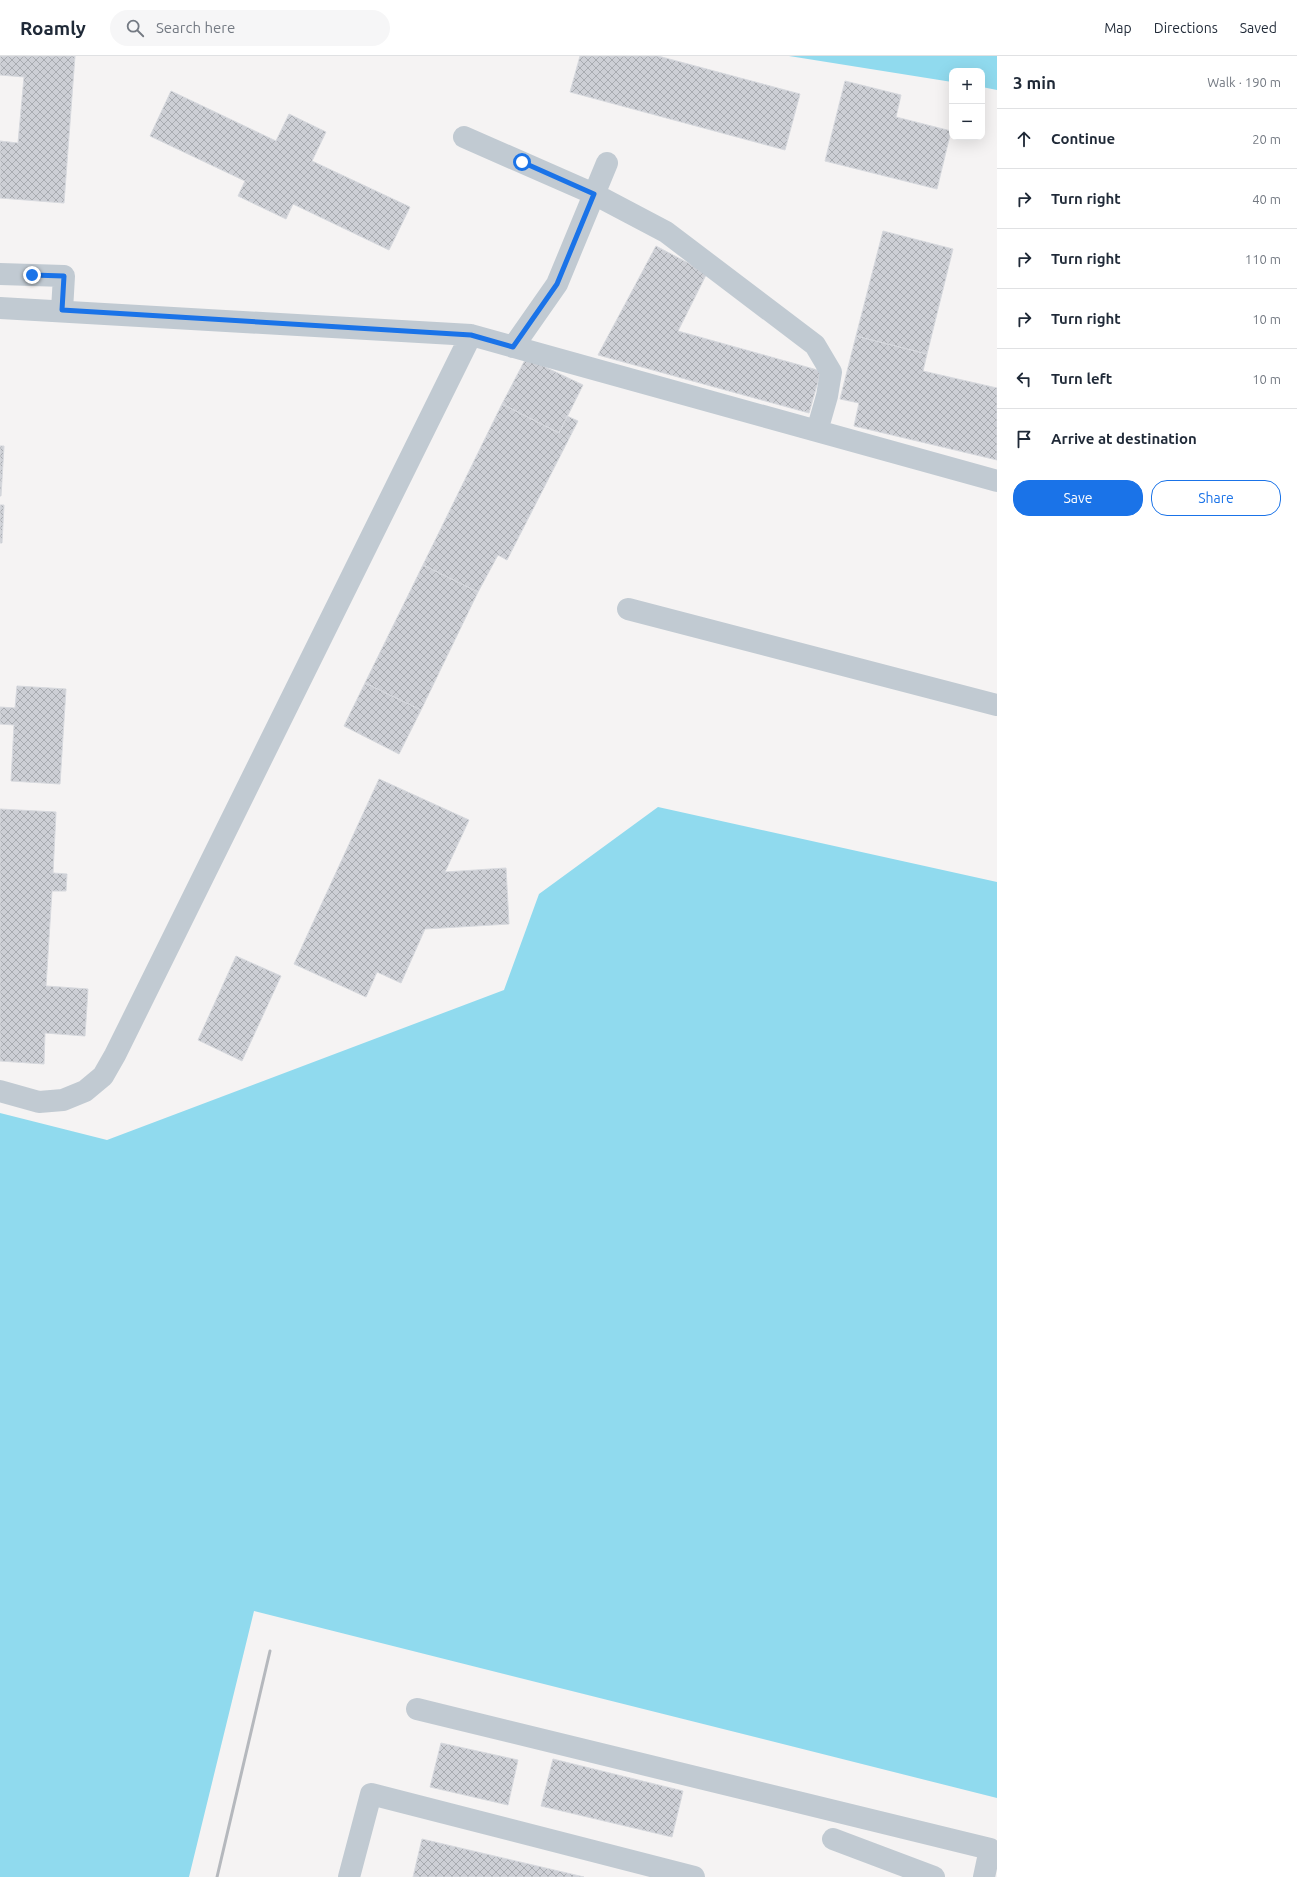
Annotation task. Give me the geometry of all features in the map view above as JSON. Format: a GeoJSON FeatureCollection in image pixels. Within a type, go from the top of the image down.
{"type":"FeatureCollection","features":[{"type":"Feature","properties":{"kind":"lane"},"geometry":{"type":"LineString","coordinates":[[464,137],[594,194],[666,232],[815,345],[830,372],[827,396],[817,431]]}},
{"type":"Feature","properties":{"kind":"lane"},"geometry":{"type":"LineString","coordinates":[[513,347],[557,284],[607,163]]}},
{"type":"Feature","properties":{"kind":"lane"},"geometry":{"type":"LineString","coordinates":[[0,274],[64,276],[62,310]]}},
{"type":"Feature","properties":{"kind":"lane"},"geometry":{"type":"LineString","coordinates":[[0,308],[62,310],[471,335],[997,480]]}},
{"type":"Feature","properties":{"kind":"lane"},"geometry":{"type":"LineString","coordinates":[[0,1091],[39,1102],[63,1100],[85,1091],[103,1076],[115,1055],[471,335]]}},
{"type":"Feature","properties":{"kind":"lane"},"geometry":{"type":"LineString","coordinates":[[628,609],[997,705]]}},
{"type":"Feature","properties":{"kind":"lane"},"geometry":{"type":"LineString","coordinates":[[417,1709],[990,1849],[984,1877]]}},
{"type":"Feature","properties":{"kind":"lane"},"geometry":{"type":"LineString","coordinates":[[349,1877],[371,1794],[694,1877]]}},
{"type":"Feature","properties":{"kind":"lane"},"geometry":{"type":"LineString","coordinates":[[833,1839],[934,1877]]}},
{"type":"Feature","properties":{"kind":"water"},"geometry":{"type":"Polygon","coordinates":[[[789,56],[997,56],[997,90],[985,88],[985,68],[949,68],[949,82],[789,56]]]}},
{"type":"Feature","properties":{"kind":"water"},"geometry":{"type":"Polygon","coordinates":[[[658,807],[997,882],[997,1798],[254,1611],[189,1877],[0,1877],[0,1113],[107,1140],[504,990],[539,894],[658,807]]]}},
{"type":"Feature","properties":{"kind":"building"},"geometry":{"type":"Polygon","coordinates":[[[0,56],[75,56],[64,203],[0,198],[0,141],[18,143],[24,77],[0,75],[0,56]]]}},
{"type":"Feature","properties":{"kind":"building"},"geometry":{"type":"Polygon","coordinates":[[[580,56],[658,56],[800,94],[785,150],[570,92],[580,56]]]}},
{"type":"Feature","properties":{"kind":"building"},"geometry":{"type":"Polygon","coordinates":[[[845,81],[901,95],[896,117],[949,130],[949,139],[937,189],[825,161],[845,81]]]}},
{"type":"Feature","properties":{"kind":"building"},"geometry":{"type":"Polygon","coordinates":[[[171,91],[276,141],[289,114],[326,132],[312,161],[410,207],[389,250],[293,204],[286,219],[238,196],[245,181],[150,136],[171,91]]]}},
{"type":"Feature","properties":{"kind":"building"},"geometry":{"type":"Polygon","coordinates":[[[883,231],[953,249],[927,354],[856,336],[883,231]]]}},
{"type":"Feature","properties":{"kind":"building"},"geometry":{"type":"Polygon","coordinates":[[[656,246],[707,273],[678,331],[821,371],[809,413],[598,355],[656,246]]]}},
{"type":"Feature","properties":{"kind":"building"},"geometry":{"type":"Polygon","coordinates":[[[856,336],[927,354],[923,371],[997,388],[997,460],[854,426],[859,403],[840,399],[856,336]]]}},
{"type":"Feature","properties":{"kind":"building"},"geometry":{"type":"Polygon","coordinates":[[[526,358],[583,385],[559,433],[502,404],[526,358]]]}},
{"type":"Feature","properties":{"kind":"building"},"geometry":{"type":"Polygon","coordinates":[[[502,404],[559,433],[567,416],[578,421],[507,560],[498,555],[478,592],[423,565],[502,404]]]}},
{"type":"Feature","properties":{"kind":"building"},"geometry":{"type":"Polygon","coordinates":[[[0,446],[4,446],[1,496],[0,496],[0,446]]]}},
{"type":"Feature","properties":{"kind":"building"},"geometry":{"type":"Polygon","coordinates":[[[0,505],[4,505],[2,543],[0,543],[0,505]]]}},
{"type":"Feature","properties":{"kind":"building"},"geometry":{"type":"Polygon","coordinates":[[[423,565],[478,592],[421,710],[365,683],[423,565]]]}},
{"type":"Feature","properties":{"kind":"building"},"geometry":{"type":"Polygon","coordinates":[[[365,683],[421,710],[399,754],[344,726],[365,683]]]}},
{"type":"Feature","properties":{"kind":"building"},"geometry":{"type":"Polygon","coordinates":[[[17,686],[66,689],[60,784],[11,781],[14,725],[0,724],[0,707],[15,708],[17,686]]]}},
{"type":"Feature","properties":{"kind":"building"},"geometry":{"type":"Polygon","coordinates":[[[379,779],[469,820],[445,872],[506,868],[509,924],[425,929],[401,983],[377,972],[366,997],[294,964],[379,779]]]}},
{"type":"Feature","properties":{"kind":"building"},"geometry":{"type":"Polygon","coordinates":[[[0,809],[56,812],[53,873],[67,874],[66,891],[52,891],[46,986],[88,989],[85,1036],[45,1033],[44,1064],[0,1061],[0,809]]]}},
{"type":"Feature","properties":{"kind":"building"},"geometry":{"type":"Polygon","coordinates":[[[236,956],[281,976],[242,1061],[198,1040],[236,956]]]}},
{"type":"Feature","properties":{"kind":"building"},"geometry":{"type":"Polygon","coordinates":[[[441,1743],[518,1760],[508,1805],[430,1787],[441,1743]]]}},
{"type":"Feature","properties":{"kind":"building"},"geometry":{"type":"Polygon","coordinates":[[[553,1759],[683,1791],[672,1837],[541,1806],[553,1759]]]}},
{"type":"Feature","properties":{"kind":"building"},"geometry":{"type":"Polygon","coordinates":[[[422,1839],[584,1877],[413,1877],[422,1839]]]}},
{"type":"Feature","properties":{"kind":"railway"},"geometry":{"type":"LineString","coordinates":[[217,1877],[270,1651]]}},
{"type":"Feature","properties":{"kind":"route"},"geometry":{"type":"LineString","coordinates":[[32,275],[64,276],[62,310],[471,335],[513,347],[557,284],[594,194],[522,162]]}}]}
